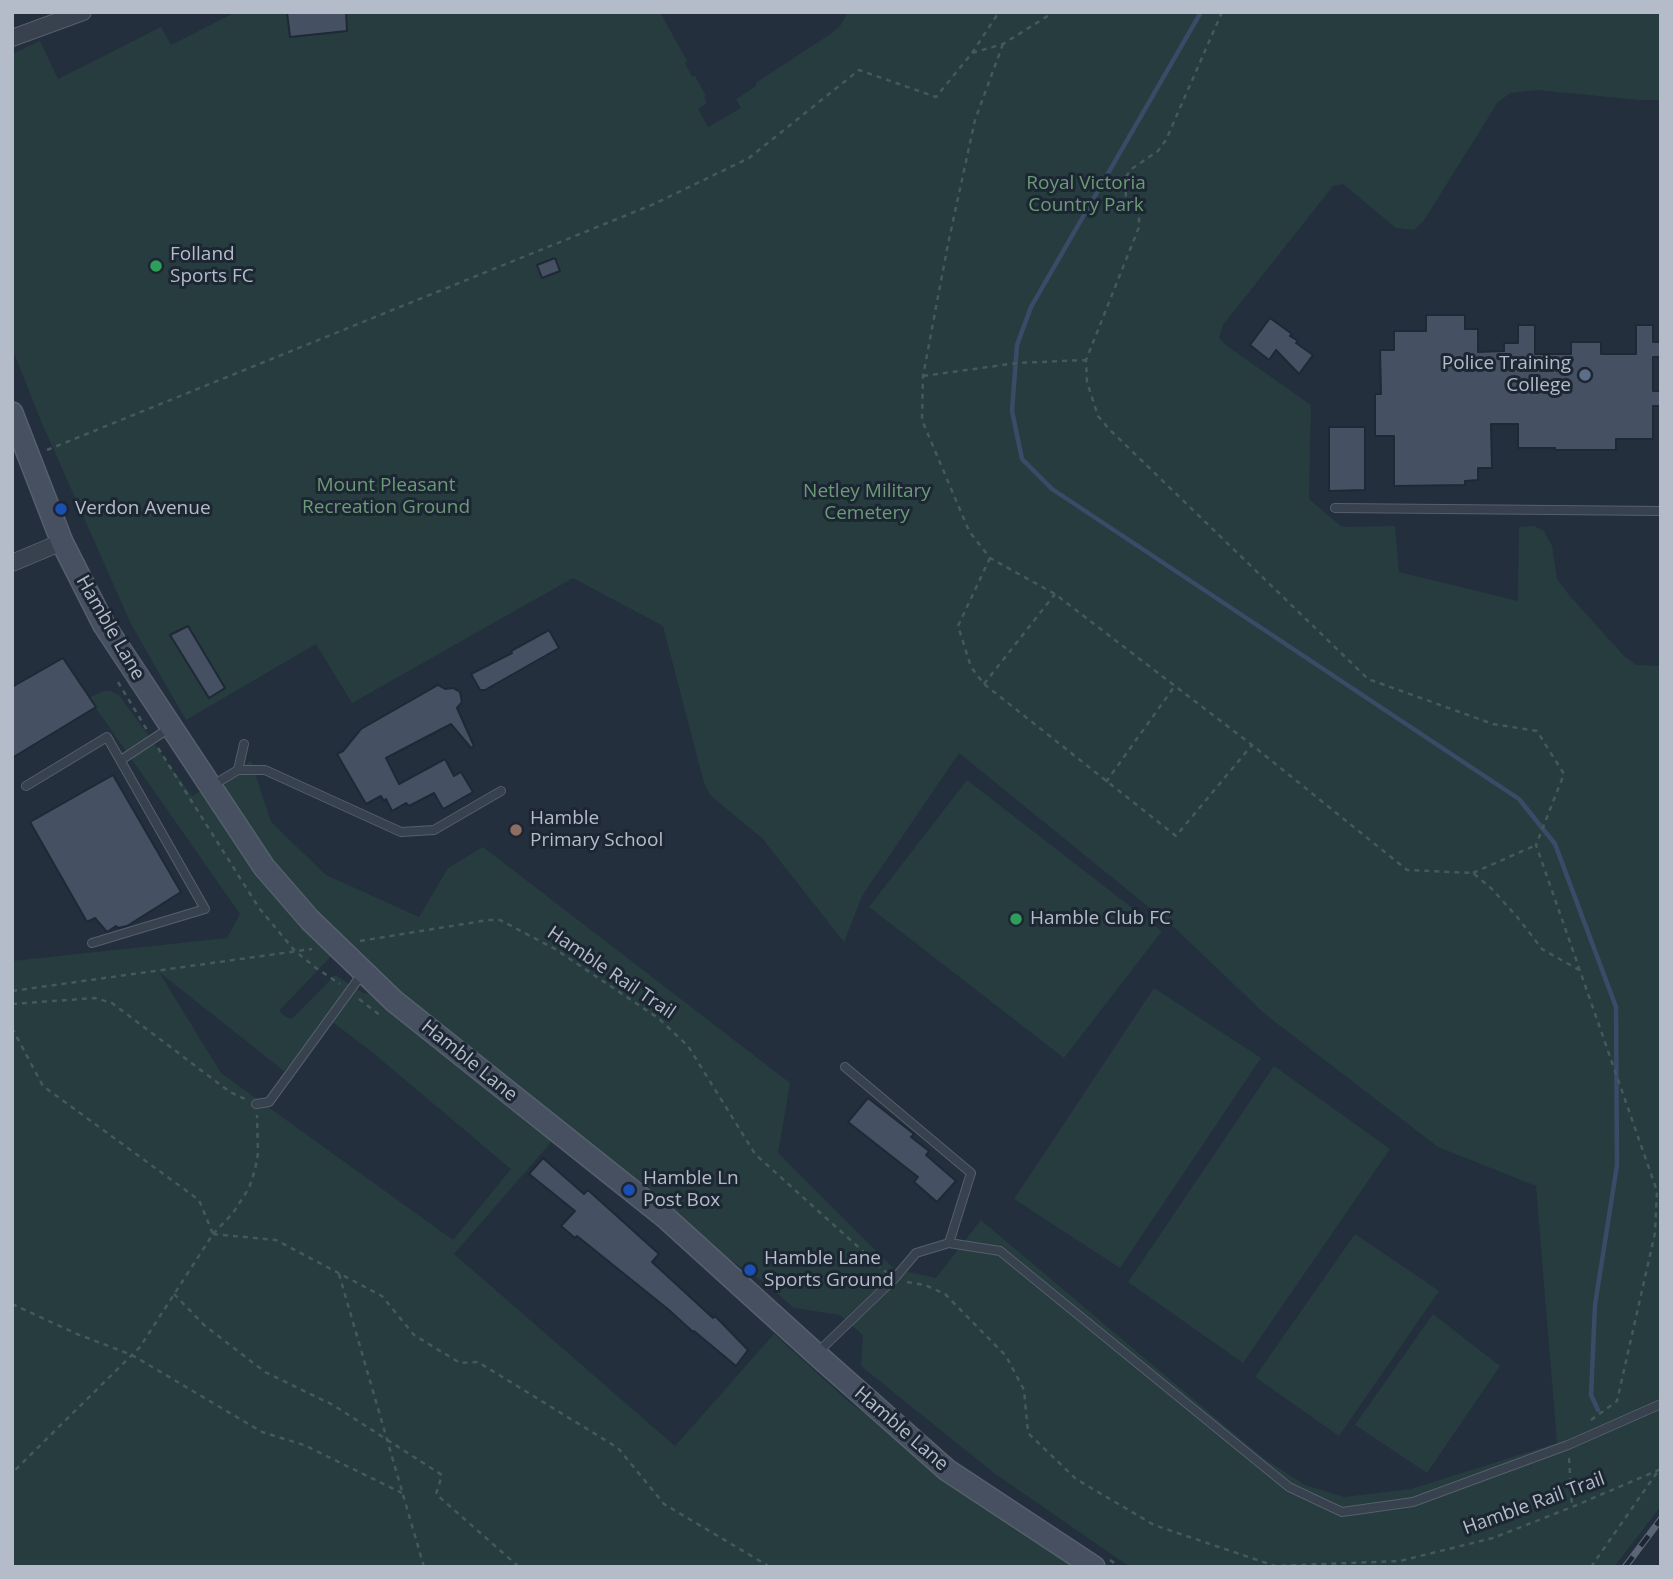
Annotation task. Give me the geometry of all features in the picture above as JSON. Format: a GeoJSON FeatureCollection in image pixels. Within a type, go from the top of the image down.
{"type":"FeatureCollection","features":[{"type":"Feature","properties":{"kind":"main road","name":"Hamble Lane"},"geometry":{"type":"LineString","coordinates":[[12,413],[62,542],[104,625],[264,867],[310,920],[394,1001],[665,1217],[947,1470],[1094,1567]]}},
{"type":"Feature","properties":{"kind":"street"},"geometry":{"type":"LineString","coordinates":[[12,38],[83,12]]}},
{"type":"Feature","properties":{"kind":"street"},"geometry":{"type":"LineString","coordinates":[[12,563],[62,542]]}},
{"type":"Feature","properties":{"kind":"lane"},"geometry":{"type":"LineString","coordinates":[[1335,509],[1661,511]]}},
{"type":"Feature","properties":{"kind":"lane"},"geometry":{"type":"LineString","coordinates":[[121,761],[171,727]]}},
{"type":"Feature","properties":{"kind":"lane"},"geometry":{"type":"LineString","coordinates":[[26,786],[107,737],[205,909],[92,943]]}},
{"type":"Feature","properties":{"kind":"lane"},"geometry":{"type":"LineString","coordinates":[[238,770],[244,744]]}},
{"type":"Feature","properties":{"kind":"lane"},"geometry":{"type":"LineString","coordinates":[[210,786],[238,770],[265,771],[401,832],[434,830],[501,791]]}},
{"type":"Feature","properties":{"kind":"lane"},"geometry":{"type":"LineString","coordinates":[[256,1104],[270,1102],[364,972]]}},
{"type":"Feature","properties":{"kind":"lane"},"geometry":{"type":"LineString","coordinates":[[845,1066],[971,1173],[948,1243]]}},
{"type":"Feature","properties":{"kind":"lane"},"geometry":{"type":"LineString","coordinates":[[816,1354],[894,1279],[916,1253],[948,1243],[1000,1251],[1289,1487],[1342,1511],[1413,1502],[1568,1446],[1661,1404]]}},
{"type":"Feature","properties":{"kind":"path"},"geometry":{"type":"LineString","coordinates":[[43,452],[654,204],[749,158],[859,70],[936,97],[972,53],[999,12]]}},
{"type":"Feature","properties":{"kind":"path"},"geometry":{"type":"LineString","coordinates":[[972,53],[1003,44],[1054,12]]}},
{"type":"Feature","properties":{"kind":"path"},"geometry":{"type":"LineString","coordinates":[[1222,12],[1166,140],[1158,151],[1130,170],[1125,178],[1125,197],[1139,215],[1139,227],[1086,360],[1087,382],[1098,416],[1109,429],[1368,679],[1493,724],[1538,731],[1564,774],[1536,845],[1657,1191],[1655,1233],[1618,1401],[1590,1422]]}},
{"type":"Feature","properties":{"kind":"path"},"geometry":{"type":"LineString","coordinates":[[1003,44],[975,120],[923,376],[922,421],[969,531],[990,558],[1055,594],[1407,870],[1473,873],[1536,845]]}},
{"type":"Feature","properties":{"kind":"path"},"geometry":{"type":"LineString","coordinates":[[923,376],[1017,363],[1086,360]]}},
{"type":"Feature","properties":{"kind":"path"},"geometry":{"type":"LineString","coordinates":[[990,558],[958,626],[971,667],[984,684],[1175,836],[1252,746]]}},
{"type":"Feature","properties":{"kind":"path"},"geometry":{"type":"LineString","coordinates":[[984,684],[1055,594]]}},
{"type":"Feature","properties":{"kind":"path"},"geometry":{"type":"LineString","coordinates":[[1106,782],[1174,687]]}},
{"type":"Feature","properties":{"kind":"path"},"geometry":{"type":"LineString","coordinates":[[1473,873],[1492,889],[1518,918],[1542,950],[1580,971]]}},
{"type":"Feature","properties":{"kind":"path","name":"Hamble Rail Trail"},"geometry":{"type":"LineString","coordinates":[[12,991],[500,920],[555,949],[658,1018],[688,1046],[755,1154],[894,1279],[925,1285],[945,1294],[1006,1356],[1024,1390],[1028,1433],[1076,1479],[1154,1525],[1275,1566],[1400,1561],[1493,1538],[1659,1470]]}},
{"type":"Feature","properties":{"kind":"path"},"geometry":{"type":"LineString","coordinates":[[295,951],[389,1022]]}},
{"type":"Feature","properties":{"kind":"path"},"geometry":{"type":"LineString","coordinates":[[12,1004],[95,998],[113,1003],[230,1092],[256,1104],[258,1153],[249,1188],[233,1213],[213,1234],[140,1347],[12,1473]]}},
{"type":"Feature","properties":{"kind":"path"},"geometry":{"type":"LineString","coordinates":[[12,1028],[43,1086],[199,1200],[213,1234]]}},
{"type":"Feature","properties":{"kind":"path"},"geometry":{"type":"LineString","coordinates":[[213,1234],[276,1240],[382,1296],[414,1335],[460,1363],[478,1362],[618,1448],[664,1504],[769,1567]]}},
{"type":"Feature","properties":{"kind":"path"},"geometry":{"type":"LineString","coordinates":[[338,1273],[424,1567]]}},
{"type":"Feature","properties":{"kind":"path"},"geometry":{"type":"LineString","coordinates":[[174,1294],[204,1325],[265,1372],[333,1405],[442,1475],[436,1494],[519,1567]]}},
{"type":"Feature","properties":{"kind":"path"},"geometry":{"type":"LineString","coordinates":[[12,1304],[132,1356],[262,1432],[304,1445],[402,1493]]}},
{"type":"Feature","properties":{"kind":"path"},"geometry":{"type":"LineString","coordinates":[[1568,1446],[1572,1507]]}},
{"type":"Feature","properties":{"kind":"path"},"geometry":{"type":"LineString","coordinates":[[1591,1567],[1659,1470]]}},
{"type":"Feature","properties":{"kind":"green space"},"geometry":{"type":"Polygon","coordinates":[[[236,12],[660,12],[687,61],[685,63],[692,77],[695,76],[706,96],[704,97],[707,103],[698,109],[708,127],[741,108],[736,99],[755,87],[757,82],[832,33],[840,26],[848,12],[1661,12],[1661,100],[1537,90],[1510,93],[1498,102],[1423,222],[1414,230],[1396,228],[1343,184],[1333,186],[1223,325],[1219,338],[1311,405],[1309,499],[1342,527],[1395,526],[1399,572],[1518,601],[1519,527],[1534,526],[1544,531],[1552,546],[1557,579],[1624,656],[1636,665],[1661,666],[1661,1506],[1614,1567],[1130,1567],[994,1473],[861,1366],[863,1335],[840,1315],[794,1308],[764,1282],[665,1217],[559,1133],[454,1254],[675,1446],[774,1334],[848,1401],[967,1491],[1079,1567],[12,1567],[12,961],[227,938],[240,914],[89,698],[103,691],[119,695],[192,796],[251,761],[271,822],[326,875],[419,917],[448,868],[483,847],[790,1083],[778,1153],[894,1269],[936,1278],[981,1220],[1263,1458],[1305,1485],[1344,1497],[1411,1489],[1557,1443],[1536,1186],[1438,1147],[1266,1015],[1178,931],[959,753],[862,896],[844,942],[762,838],[710,795],[704,783],[663,626],[573,578],[352,703],[316,644],[186,720],[131,624],[41,421],[12,348],[12,54],[40,41],[58,79],[161,27],[171,45],[236,12]],[[339,948],[279,1011],[283,1015],[290,1019],[294,1017],[335,975],[363,993],[377,993],[339,948]],[[159,972],[221,1073],[453,1240],[511,1169],[330,1020],[284,1071],[159,972]]]}},
{"type":"Feature","properties":{"kind":"green space","name":"Hamble Club FC"},"geometry":{"type":"Polygon","coordinates":[[[967,780],[1162,931],[1064,1058],[869,907],[967,780]]]}},
{"type":"Feature","properties":{"kind":"green space"},"geometry":{"type":"Polygon","coordinates":[[[1154,988],[1261,1058],[1120,1268],[1014,1199],[1154,988]]]}},
{"type":"Feature","properties":{"kind":"green space"},"geometry":{"type":"Polygon","coordinates":[[[1274,1066],[1390,1149],[1243,1363],[1128,1282],[1274,1066]]]}},
{"type":"Feature","properties":{"kind":"green space"},"geometry":{"type":"Polygon","coordinates":[[[1355,1234],[1439,1291],[1339,1436],[1255,1377],[1355,1234]]]}},
{"type":"Feature","properties":{"kind":"green space"},"geometry":{"type":"Polygon","coordinates":[[[1433,1314],[1500,1366],[1427,1473],[1355,1425],[1433,1314]]]}},
{"type":"Feature","properties":{"kind":"building"},"geometry":{"type":"Polygon","coordinates":[[[287,12],[346,12],[347,31],[290,37],[287,12]]]}},
{"type":"Feature","properties":{"kind":"building"},"geometry":{"type":"Polygon","coordinates":[[[555,258],[560,271],[542,278],[537,265],[555,258]]]}},
{"type":"Feature","properties":{"kind":"building"},"geometry":{"type":"Polygon","coordinates":[[[1426,315],[1465,315],[1465,329],[1478,329],[1478,352],[1504,351],[1504,343],[1518,343],[1518,325],[1535,325],[1535,354],[1571,354],[1571,342],[1601,342],[1601,354],[1636,354],[1636,325],[1653,325],[1653,342],[1661,342],[1661,357],[1653,357],[1653,391],[1661,391],[1661,406],[1653,406],[1653,439],[1616,439],[1616,450],[1518,448],[1518,424],[1491,424],[1492,468],[1478,468],[1478,480],[1465,481],[1465,485],[1394,486],[1394,436],[1375,436],[1375,394],[1381,394],[1380,350],[1394,350],[1394,331],[1426,331],[1426,315]]]}},
{"type":"Feature","properties":{"kind":"building"},"geometry":{"type":"Polygon","coordinates":[[[1270,318],[1292,334],[1290,336],[1298,341],[1296,343],[1313,355],[1299,374],[1276,350],[1269,360],[1250,345],[1270,318]]]}},
{"type":"Feature","properties":{"kind":"building"},"geometry":{"type":"Polygon","coordinates":[[[1329,427],[1365,427],[1365,490],[1329,491],[1329,427]]]}},
{"type":"Feature","properties":{"kind":"building"},"geometry":{"type":"Polygon","coordinates":[[[188,626],[225,688],[209,698],[170,635],[188,626]]]}},
{"type":"Feature","properties":{"kind":"building"},"geometry":{"type":"Polygon","coordinates":[[[549,630],[559,648],[485,690],[480,690],[471,674],[549,630]]]}},
{"type":"Feature","properties":{"kind":"building"},"geometry":{"type":"Polygon","coordinates":[[[63,658],[96,707],[12,758],[12,687],[63,658]]]}},
{"type":"Feature","properties":{"kind":"building"},"geometry":{"type":"Polygon","coordinates":[[[438,685],[460,692],[462,702],[457,708],[474,746],[471,748],[451,724],[386,758],[399,784],[445,759],[454,776],[461,772],[473,792],[443,809],[434,793],[409,806],[406,803],[392,811],[386,799],[384,801],[381,796],[366,804],[337,754],[343,751],[361,729],[438,685]]]}},
{"type":"Feature","properties":{"kind":"building"},"geometry":{"type":"Polygon","coordinates":[[[113,775],[181,892],[127,926],[116,926],[107,932],[95,918],[87,922],[30,822],[113,775]]]}},
{"type":"Feature","properties":{"kind":"building"},"geometry":{"type":"Polygon","coordinates":[[[868,1098],[914,1134],[911,1137],[929,1151],[926,1155],[956,1181],[937,1202],[914,1182],[918,1177],[848,1122],[868,1098]]]}},
{"type":"Feature","properties":{"kind":"building"},"geometry":{"type":"Polygon","coordinates":[[[543,1158],[584,1194],[588,1190],[659,1254],[652,1262],[713,1318],[715,1316],[748,1350],[736,1366],[577,1236],[575,1238],[561,1226],[575,1211],[529,1174],[543,1158]]]}},
{"type":"Feature","properties":{"kind":"waterway"},"geometry":{"type":"LineString","coordinates":[[1201,12],[1031,307],[1017,345],[1012,411],[1022,459],[1052,489],[1519,799],[1555,844],[1616,1007],[1617,1165],[1595,1305],[1591,1395],[1598,1410]]}},
{"type":"Feature","properties":{"kind":"railway"},"geometry":{"type":"LineString","coordinates":[[1625,1567],[1661,1519]]}},
{"type":"Feature","properties":{"kind":"place","name":"Folland Sports FC"},"geometry":{"type":"Point","coordinates":[156,266]}},
{"type":"Feature","properties":{"kind":"place","name":"Police Training College"},"geometry":{"type":"Point","coordinates":[1585,375]}},
{"type":"Feature","properties":{"kind":"place","name":"Verdon Avenue"},"geometry":{"type":"Point","coordinates":[61,509]}},
{"type":"Feature","properties":{"kind":"place","name":"Hamble Primary School"},"geometry":{"type":"Point","coordinates":[516,830]}},
{"type":"Feature","properties":{"kind":"place","name":"Hamble Club FC"},"geometry":{"type":"Point","coordinates":[1016,919]}},
{"type":"Feature","properties":{"kind":"place","name":"Hamble Ln Post Box"},"geometry":{"type":"Point","coordinates":[629,1190]}},
{"type":"Feature","properties":{"kind":"place","name":"Hamble Lane Sports Ground"},"geometry":{"type":"Point","coordinates":[750,1270]}},
{"type":"Feature","properties":{"kind":"park label","name":"Royal Victoria Country Park"},"geometry":{"type":"Point","coordinates":[1086,195]}},
{"type":"Feature","properties":{"kind":"park label","name":"Mount Pleasant Recreation Ground"},"geometry":{"type":"Point","coordinates":[386,497]}},
{"type":"Feature","properties":{"kind":"park label","name":"Netley Military Cemetery"},"geometry":{"type":"Point","coordinates":[867,503]}}]}
